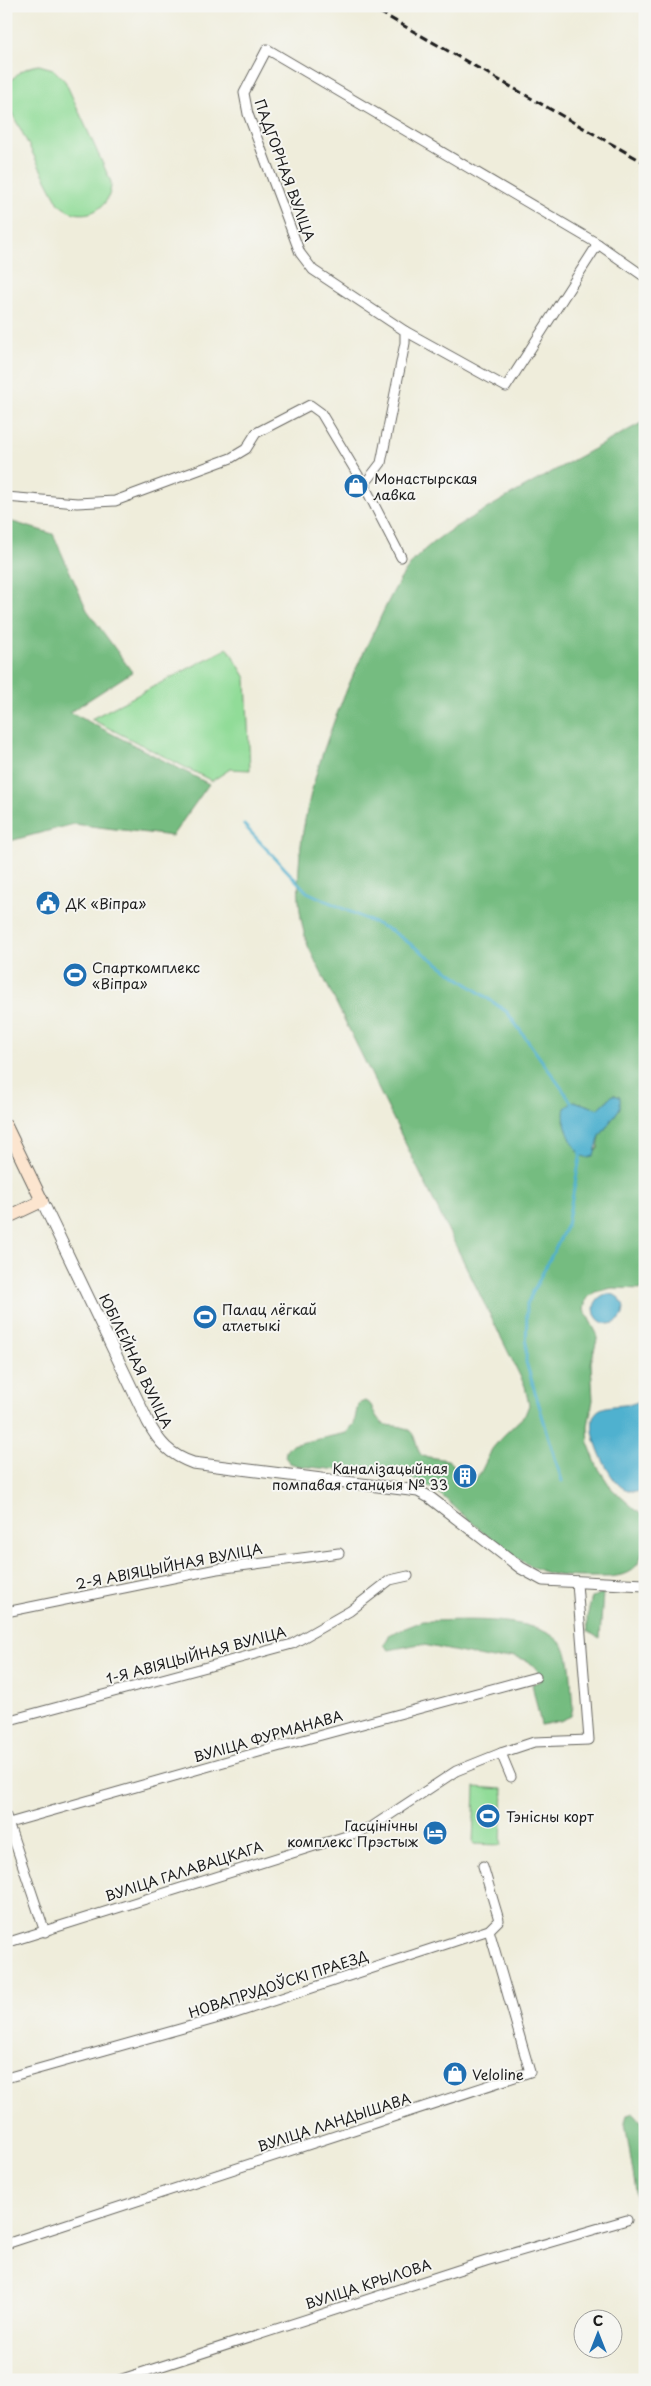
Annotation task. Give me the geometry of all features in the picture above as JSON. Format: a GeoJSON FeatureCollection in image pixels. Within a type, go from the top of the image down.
{"type":"FeatureCollection","features":[{"type":"Feature","properties":{"kind":"main road","name":"ЮБІЛЕЙНАЯ ВУЛІЦА"},"geometry":{"type":"LineString","coordinates":[[6,1126],[42,1201]]}},
{"type":"Feature","properties":{"kind":"main road"},"geometry":{"type":"LineString","coordinates":[[6,1218],[42,1201]]}},
{"type":"Feature","properties":{"kind":"street","name":"ПАДГОРНАЯ ВУЛІЦА"},"geometry":{"type":"LineString","coordinates":[[405,331],[313,270],[300,253],[252,124],[244,93],[266,49],[598,244],[645,277]]}},
{"type":"Feature","properties":{"kind":"street"},"geometry":{"type":"LineString","coordinates":[[364,485],[381,463],[405,343],[405,331],[506,387],[598,244]]}},
{"type":"Feature","properties":{"kind":"street"},"geometry":{"type":"LineString","coordinates":[[6,497],[77,503],[115,501],[231,458],[246,449],[256,434],[310,405],[321,413],[364,485],[401,557]]}},
{"type":"Feature","properties":{"kind":"street","name":"ЮБІЛЕЙНАЯ ВУЛІЦА"},"geometry":{"type":"LineString","coordinates":[[42,1201],[156,1438],[178,1458],[193,1463],[418,1491],[429,1497],[529,1573],[543,1580],[577,1583]]}},
{"type":"Feature","properties":{"kind":"street","name":"2-Я АВІЯЦЫЙНАЯ ВУЛІЦА"},"geometry":{"type":"LineString","coordinates":[[6,1612],[217,1569],[339,1553]]}},
{"type":"Feature","properties":{"kind":"street","name":"1-Я АВІЯЦЫЙНАЯ ВУЛІЦА"},"geometry":{"type":"LineString","coordinates":[[6,1721],[292,1644],[350,1611],[390,1580],[408,1576]]}},
{"type":"Feature","properties":{"kind":"street"},"geometry":{"type":"LineString","coordinates":[[577,1583],[645,1585]]}},
{"type":"Feature","properties":{"kind":"street","name":"ВУЛІЦА ГАЛАВАЦКАГА"},"geometry":{"type":"LineString","coordinates":[[6,1943],[361,1831],[373,1826],[456,1771],[500,1753],[534,1742],[589,1740],[577,1583]]}},
{"type":"Feature","properties":{"kind":"street","name":"ВУЛІЦА ФУРМАНАВА"},"geometry":{"type":"LineString","coordinates":[[7,1820],[536,1677]]}},
{"type":"Feature","properties":{"kind":"street"},"geometry":{"type":"LineString","coordinates":[[500,1753],[511,1777]]}},
{"type":"Feature","properties":{"kind":"street"},"geometry":{"type":"LineString","coordinates":[[7,1820],[45,1932]]}},
{"type":"Feature","properties":{"kind":"street"},"geometry":{"type":"LineString","coordinates":[[483,1866],[499,1920],[489,1930]]}},
{"type":"Feature","properties":{"kind":"street","name":"НОВАПРУДОЎСКІ ПРАЕЗД"},"geometry":{"type":"LineString","coordinates":[[6,2078],[233,2014],[489,1930]]}},
{"type":"Feature","properties":{"kind":"street","name":"ВУЛІЦА ЛАНДЫШАВА"},"geometry":{"type":"LineString","coordinates":[[6,2244],[530,2072],[489,1930]]}},
{"type":"Feature","properties":{"kind":"street","name":"ВУЛІЦА КРЫЛОВА"},"geometry":{"type":"LineString","coordinates":[[119,2380],[486,2260],[628,2220]]}},
{"type":"Feature","properties":{"kind":"green space"},"geometry":{"type":"Polygon","coordinates":[[[39,65],[53,69],[65,81],[111,182],[110,192],[106,201],[93,212],[85,214],[76,213],[67,210],[59,204],[10,108],[8,93],[11,81],[20,72],[39,65]]]}},
{"type":"Feature","properties":{"kind":"green space"},"geometry":{"type":"Polygon","coordinates":[[[645,421],[645,1289],[612,1288],[595,1292],[586,1299],[584,1309],[597,1334],[591,1362],[593,1400],[588,1426],[589,1445],[597,1466],[612,1489],[645,1518],[645,1530],[643,1552],[635,1568],[627,1573],[616,1576],[572,1577],[542,1571],[521,1560],[490,1538],[437,1492],[414,1479],[396,1475],[299,1466],[290,1463],[285,1457],[286,1451],[291,1445],[346,1433],[354,1424],[358,1404],[365,1401],[371,1405],[375,1415],[384,1424],[399,1426],[410,1431],[422,1456],[448,1460],[453,1464],[458,1480],[468,1484],[479,1476],[492,1449],[525,1415],[529,1405],[525,1386],[308,946],[300,910],[299,870],[303,829],[325,746],[356,668],[388,602],[407,569],[432,543],[451,530],[645,421]],[[613,1095],[598,1109],[574,1101],[564,1120],[578,1152],[598,1149],[600,1136],[620,1108],[616,1095],[613,1095]]]}},
{"type":"Feature","properties":{"kind":"green space"},"geometry":{"type":"Polygon","coordinates":[[[6,520],[53,534],[87,610],[132,672],[70,712],[209,784],[172,836],[74,824],[6,842],[6,520]]]}},
{"type":"Feature","properties":{"kind":"green space"},"geometry":{"type":"Polygon","coordinates":[[[228,648],[246,678],[250,770],[230,769],[212,781],[91,719],[228,648]]]}},
{"type":"Feature","properties":{"kind":"green space"},"geometry":{"type":"Polygon","coordinates":[[[603,1593],[600,1638],[588,1632],[587,1617],[592,1597],[603,1593]]]}},
{"type":"Feature","properties":{"kind":"green space"},"geometry":{"type":"Polygon","coordinates":[[[480,1620],[524,1625],[543,1631],[558,1640],[569,1658],[573,1707],[571,1716],[560,1721],[541,1725],[532,1684],[540,1681],[538,1670],[528,1661],[514,1656],[493,1659],[419,1644],[389,1650],[384,1645],[390,1634],[423,1621],[480,1620]]]}},
{"type":"Feature","properties":{"kind":"green space","name":"Тэнісны корт"},"geometry":{"type":"Polygon","coordinates":[[[475,1787],[503,1789],[501,1845],[473,1844],[475,1787]]]}},
{"type":"Feature","properties":{"kind":"green space"},"geometry":{"type":"Polygon","coordinates":[[[634,2113],[641,2121],[645,2140],[645,2299],[640,2217],[625,2122],[627,2115],[634,2113]]]}},
{"type":"Feature","properties":{"kind":"water"},"geometry":{"type":"Polygon","coordinates":[[[613,1095],[620,1097],[620,1108],[600,1136],[594,1155],[589,1158],[582,1156],[568,1134],[564,1113],[565,1108],[574,1101],[598,1109],[613,1095]]]}},
{"type":"Feature","properties":{"kind":"water"},"geometry":{"type":"Polygon","coordinates":[[[609,1294],[620,1298],[624,1309],[620,1320],[609,1324],[598,1320],[594,1309],[598,1298],[609,1294]]]}},
{"type":"Feature","properties":{"kind":"water"},"geometry":{"type":"Polygon","coordinates":[[[645,1397],[645,1492],[638,1492],[628,1490],[619,1485],[603,1462],[595,1440],[593,1421],[595,1414],[605,1407],[633,1404],[645,1397]]]}},
{"type":"Feature","properties":{"kind":"waterway"},"geometry":{"type":"LineString","coordinates":[[244,825],[307,892],[392,931],[507,1012],[573,1104]]}},
{"type":"Feature","properties":{"kind":"waterway"},"geometry":{"type":"LineString","coordinates":[[562,1481],[526,1362],[527,1304],[567,1225],[581,1153]]}},
{"type":"Feature","properties":{"kind":"railway"},"geometry":{"type":"LineString","coordinates":[[369,6],[645,163]]}},
{"type":"Feature","properties":{"kind":"place","name":"Монастырская лавка"},"geometry":{"type":"Point","coordinates":[356,486]}},
{"type":"Feature","properties":{"kind":"place","name":"ДК «Віпра»"},"geometry":{"type":"Point","coordinates":[48,903]}},
{"type":"Feature","properties":{"kind":"place","name":"Спарткомплекс «Віпра»"},"geometry":{"type":"Point","coordinates":[75,975]}},
{"type":"Feature","properties":{"kind":"place","name":"Палац лёгкай атлетыкі"},"geometry":{"type":"Point","coordinates":[205,1317]}},
{"type":"Feature","properties":{"kind":"place","name":"Каналізацыйная помпавая станцыя № 33"},"geometry":{"type":"Point","coordinates":[465,1476]}},
{"type":"Feature","properties":{"kind":"place","name":"Тэнісны корт"},"geometry":{"type":"Point","coordinates":[488,1816]}},
{"type":"Feature","properties":{"kind":"place","name":"Гасцінічны комплекс Прэстыж"},"geometry":{"type":"Point","coordinates":[435,1833]}},
{"type":"Feature","properties":{"kind":"place","name":"Veloline"},"geometry":{"type":"Point","coordinates":[455,2074]}}]}
